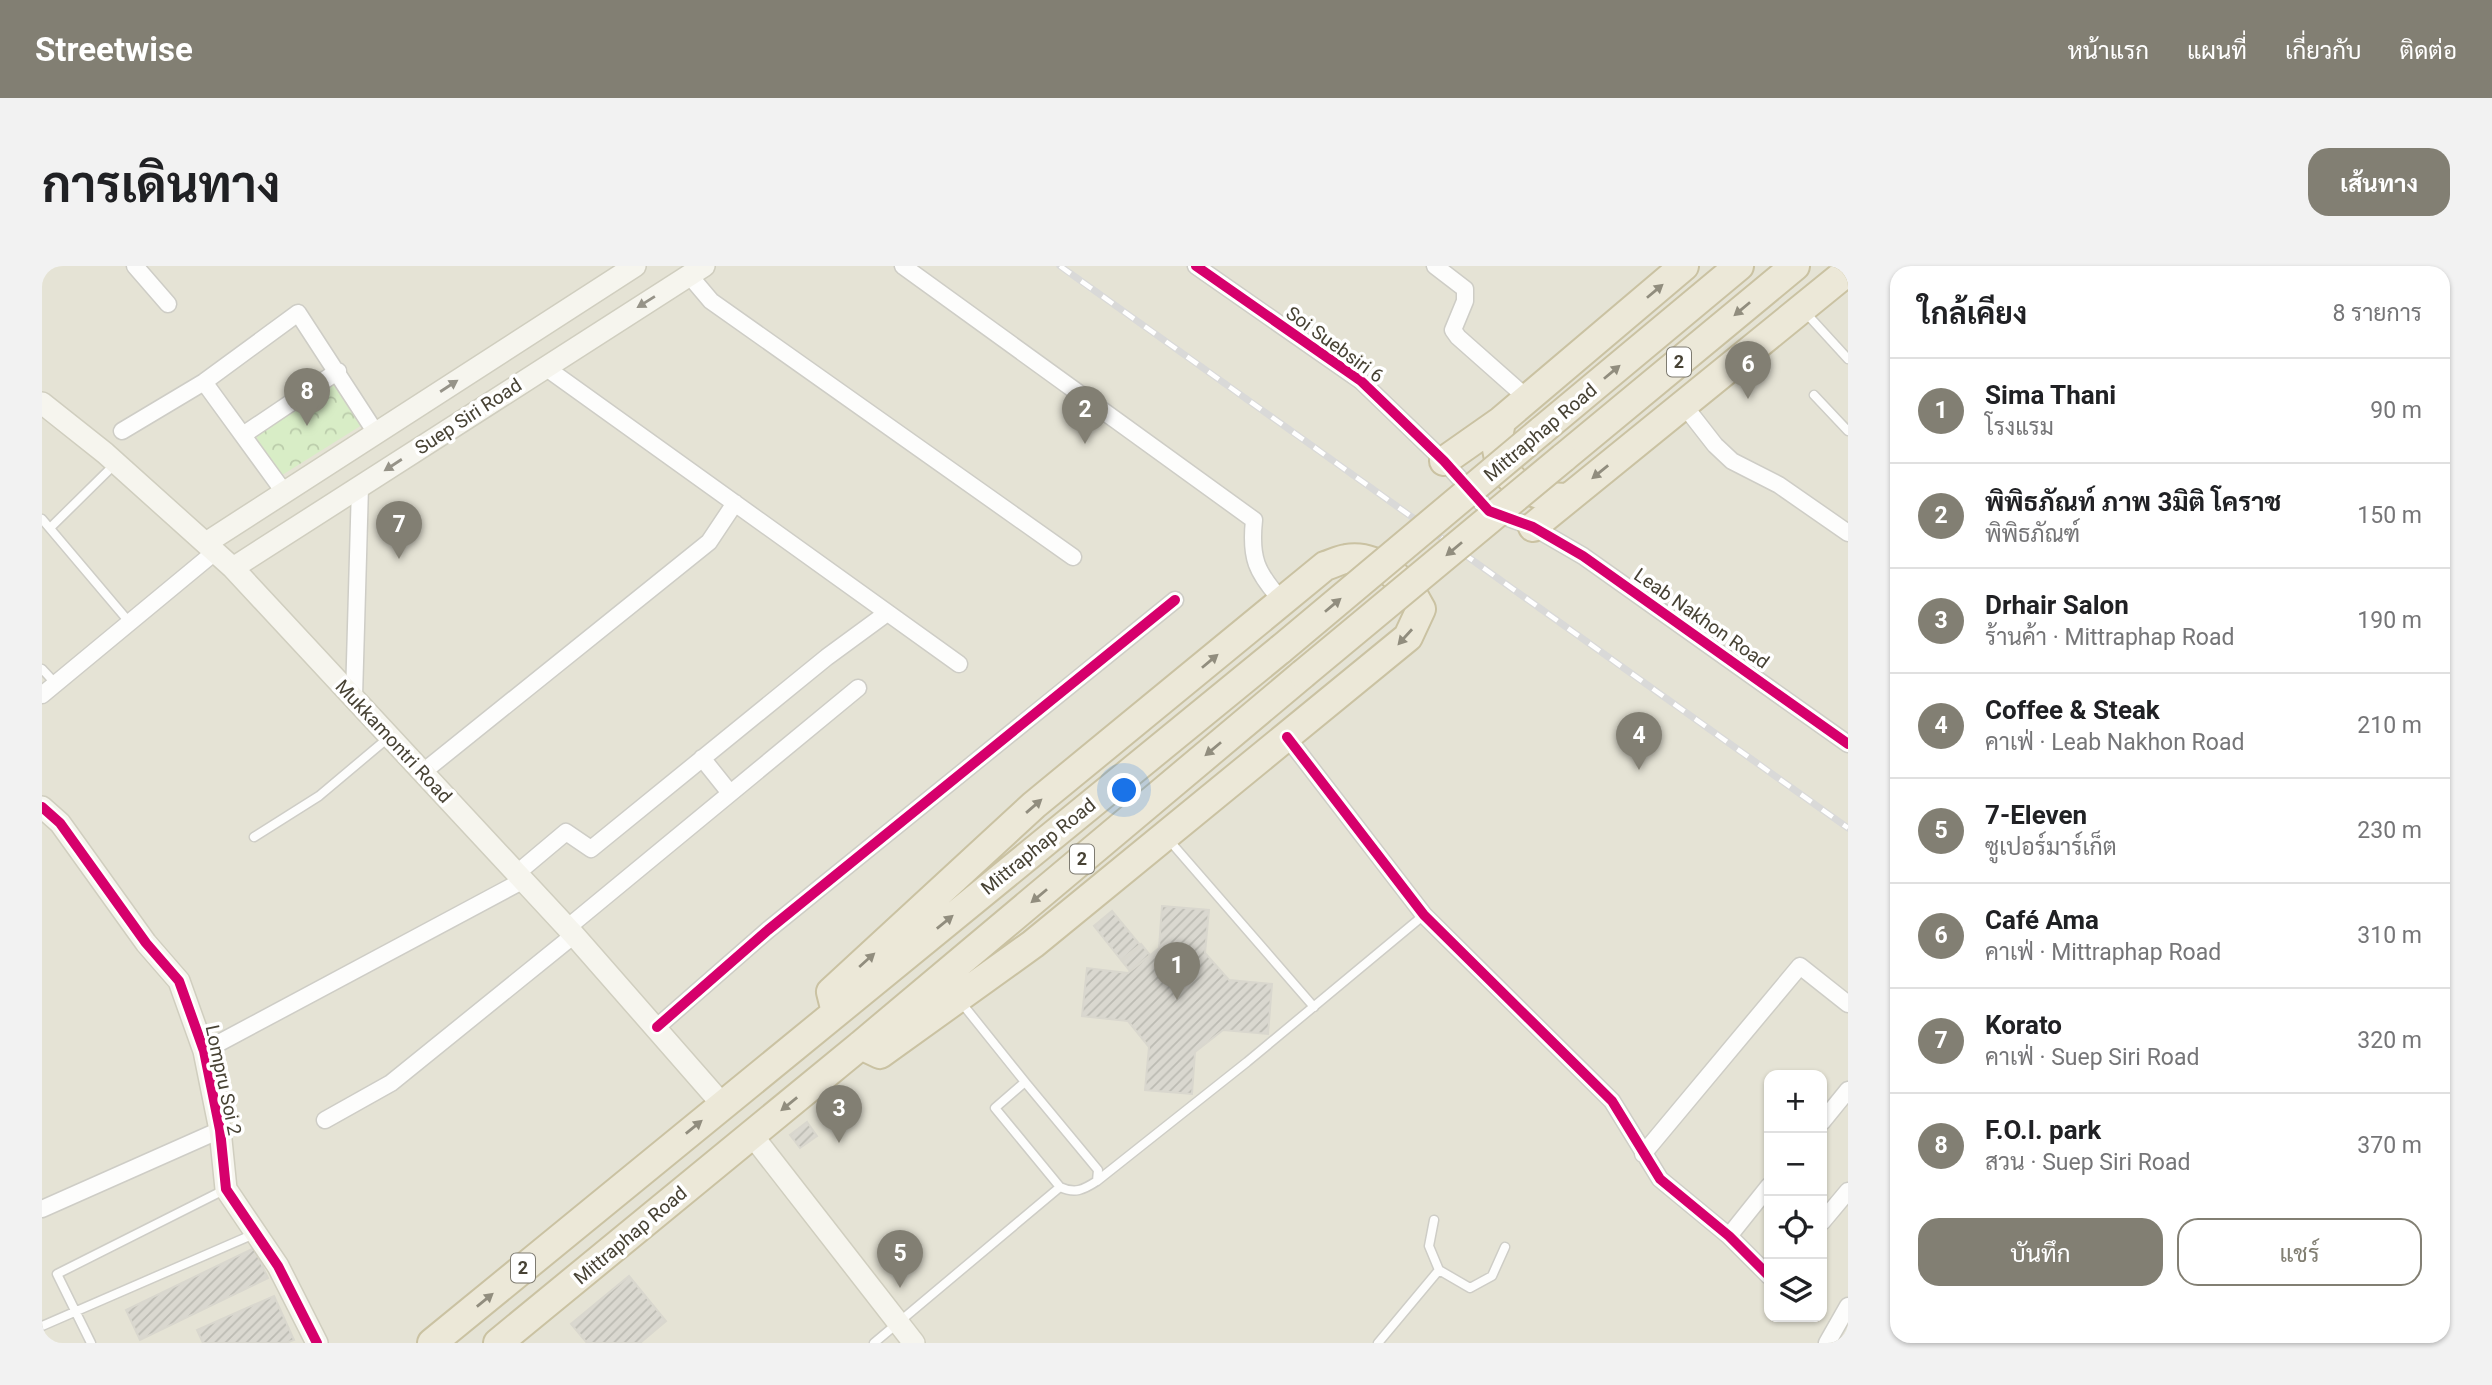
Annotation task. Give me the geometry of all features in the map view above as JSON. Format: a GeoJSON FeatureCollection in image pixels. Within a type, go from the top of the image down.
{"type":"FeatureCollection","features":[{"type":"Feature","properties":{"kind":"highway"},"geometry":{"type":"LineString","coordinates":[[1444,461],[1501,421],[1684,266]]}},
{"type":"Feature","properties":{"kind":"highway","name":"Mittraphap Road"},"geometry":{"type":"LineString","coordinates":[[432,1343],[1280,649],[1739,266]]}},
{"type":"Feature","properties":{"kind":"highway","name":"Mittraphap Road"},"geometry":{"type":"LineString","coordinates":[[498,1343],[861,1045],[1795,266]]}},
{"type":"Feature","properties":{"kind":"highway"},"geometry":{"type":"LineString","coordinates":[[1533,527],[1848,271]]}},
{"type":"Feature","properties":{"kind":"highway"},"geometry":{"type":"LineString","coordinates":[[1501,421],[1496,448],[1506,471],[1524,490],[1547,498],[1568,498]]}},
{"type":"Feature","properties":{"kind":"highway"},"geometry":{"type":"LineString","coordinates":[[835,1012],[831,992],[1034,805],[1325,566],[1348,558],[1368,560],[1390,571],[1414,595],[1421,609],[1408,637],[1166,836],[1033,944],[880,1054],[861,1045]]}},
{"type":"Feature","properties":{"kind":"street"},"geometry":{"type":"LineString","coordinates":[[135,266],[168,304]]}},
{"type":"Feature","properties":{"kind":"street","name":"Suep Siri Road"},"geometry":{"type":"LineString","coordinates":[[211,547],[284,492],[635,266]]}},
{"type":"Feature","properties":{"kind":"street"},"geometry":{"type":"LineString","coordinates":[[903,266],[1254,520],[1251,548],[1264,581],[1282,601]]}},
{"type":"Feature","properties":{"kind":"street","name":"Soi Suebsiri 6"},"geometry":{"type":"LineString","coordinates":[[1196,266],[1362,381],[1444,461],[1489,511],[1533,527]]}},
{"type":"Feature","properties":{"kind":"street"},"geometry":{"type":"LineString","coordinates":[[1435,266],[1465,289],[1465,301],[1452,330],[1528,399]]}},
{"type":"Feature","properties":{"kind":"street"},"geometry":{"type":"LineString","coordinates":[[692,269],[711,301],[1073,557]]}},
{"type":"Feature","properties":{"kind":"street","name":"Suep Siri Road"},"geometry":{"type":"LineString","coordinates":[[233,568],[692,269]]}},
{"type":"Feature","properties":{"kind":"street"},"geometry":{"type":"LineString","coordinates":[[122,431],[204,382],[298,313],[376,433]]}},
{"type":"Feature","properties":{"kind":"street"},"geometry":{"type":"LineString","coordinates":[[545,367],[959,664]]}},
{"type":"Feature","properties":{"kind":"street"},"geometry":{"type":"LineString","coordinates":[[243,435],[338,371]]}},
{"type":"Feature","properties":{"kind":"street"},"geometry":{"type":"LineString","coordinates":[[204,382],[284,492]]}},
{"type":"Feature","properties":{"kind":"street","name":"Mukkamontri Road"},"geometry":{"type":"LineString","coordinates":[[42,403],[116,463],[233,568],[570,931],[722,1104]]}},
{"type":"Feature","properties":{"kind":"street"},"geometry":{"type":"LineString","coordinates":[[1683,404],[1715,445],[1732,461],[1779,485],[1848,533]]}},
{"type":"Feature","properties":{"kind":"street"},"geometry":{"type":"LineString","coordinates":[[354,697],[360,486]]}},
{"type":"Feature","properties":{"kind":"street"},"geometry":{"type":"LineString","coordinates":[[423,772],[709,542],[735,503]]}},
{"type":"Feature","properties":{"kind":"street","name":"Leab Nakhon Road"},"geometry":{"type":"LineString","coordinates":[[1533,527],[1583,556],[1848,744]]}},
{"type":"Feature","properties":{"kind":"street"},"geometry":{"type":"LineString","coordinates":[[42,695],[130,623],[211,547]]}},
{"type":"Feature","properties":{"kind":"street"},"geometry":{"type":"LineString","coordinates":[[657,1027],[768,930],[1175,600]]}},
{"type":"Feature","properties":{"kind":"street"},"geometry":{"type":"LineString","coordinates":[[204,1051],[519,878],[566,832],[591,849],[887,613]]}},
{"type":"Feature","properties":{"kind":"street"},"geometry":{"type":"LineString","coordinates":[[325,1120],[391,1083],[730,793],[858,688]]}},
{"type":"Feature","properties":{"kind":"street"},"geometry":{"type":"LineString","coordinates":[[1287,737],[1424,915],[1612,1101],[1660,1179],[1729,1236],[1764,1271]]}},
{"type":"Feature","properties":{"kind":"street"},"geometry":{"type":"LineString","coordinates":[[702,758],[730,793]]}},
{"type":"Feature","properties":{"kind":"street","name":"Lompru Soi 2"},"geometry":{"type":"LineString","coordinates":[[42,807],[60,822],[146,943],[179,981],[204,1051],[219,1129],[226,1189],[278,1266],[317,1343]]}},
{"type":"Feature","properties":{"kind":"street"},"geometry":{"type":"LineString","coordinates":[[1643,1154],[1800,966],[1848,1004]]}},
{"type":"Feature","properties":{"kind":"street"},"geometry":{"type":"LineString","coordinates":[[1827,1116],[1848,1090]]}},
{"type":"Feature","properties":{"kind":"street"},"geometry":{"type":"LineString","coordinates":[[42,1209],[219,1129]]}},
{"type":"Feature","properties":{"kind":"street"},"geometry":{"type":"LineString","coordinates":[[752,1135],[914,1343]]}},
{"type":"Feature","properties":{"kind":"street"},"geometry":{"type":"LineString","coordinates":[[1827,1216],[1848,1191]]}},
{"type":"Feature","properties":{"kind":"street"},"geometry":{"type":"LineString","coordinates":[[1729,1236],[1764,1192]]}},
{"type":"Feature","properties":{"kind":"street"},"geometry":{"type":"LineString","coordinates":[[1828,1343],[1848,1306]]}},
{"type":"Feature","properties":{"kind":"lane"},"geometry":{"type":"LineString","coordinates":[[1802,309],[1848,359]]}},
{"type":"Feature","properties":{"kind":"lane"},"geometry":{"type":"LineString","coordinates":[[1814,395],[1848,431]]}},
{"type":"Feature","properties":{"kind":"lane"},"geometry":{"type":"LineString","coordinates":[[50,528],[116,463]]}},
{"type":"Feature","properties":{"kind":"lane"},"geometry":{"type":"LineString","coordinates":[[42,519],[130,623]]}},
{"type":"Feature","properties":{"kind":"lane"},"geometry":{"type":"LineString","coordinates":[[42,668],[56,684]]}},
{"type":"Feature","properties":{"kind":"lane"},"geometry":{"type":"LineString","coordinates":[[254,837],[319,796],[390,737]]}},
{"type":"Feature","properties":{"kind":"lane"},"geometry":{"type":"LineString","coordinates":[[1166,836],[1314,1007]]}},
{"type":"Feature","properties":{"kind":"lane"},"geometry":{"type":"LineString","coordinates":[[1025,1082],[995,1108],[1060,1187],[1071,1192],[1085,1189],[1314,1007],[1424,915]]}},
{"type":"Feature","properties":{"kind":"lane"},"geometry":{"type":"LineString","coordinates":[[958,999],[1098,1170],[1097,1181]]}},
{"type":"Feature","properties":{"kind":"lane"},"geometry":{"type":"LineString","coordinates":[[874,1343],[1060,1187]]}},
{"type":"Feature","properties":{"kind":"lane"},"geometry":{"type":"LineString","coordinates":[[91,1343],[57,1274],[226,1189]]}},
{"type":"Feature","properties":{"kind":"lane"},"geometry":{"type":"LineString","coordinates":[[1434,1220],[1429,1246],[1439,1270],[1471,1288],[1492,1276],[1505,1247]]}},
{"type":"Feature","properties":{"kind":"lane"},"geometry":{"type":"LineString","coordinates":[[42,1326],[256,1233]]}},
{"type":"Feature","properties":{"kind":"lane"},"geometry":{"type":"LineString","coordinates":[[1378,1343],[1439,1270]]}},
{"type":"Feature","properties":{"kind":"shaded area"},"geometry":{"type":"Polygon","coordinates":[[[42,266],[1848,266],[1848,1343],[42,1343],[42,266]]]}},
{"type":"Feature","properties":{"kind":"green space"},"geometry":{"type":"Polygon","coordinates":[[[331,375],[362,425],[279,477],[251,428],[331,375]]]}},
{"type":"Feature","properties":{"kind":"building"},"geometry":{"type":"Polygon","coordinates":[[[1162,906],[1209,910],[1205,953],[1229,980],[1272,984],[1268,1034],[1223,1030],[1195,1052],[1192,1094],[1145,1090],[1149,1047],[1128,1021],[1082,1016],[1087,968],[1128,973],[1159,948],[1162,906]]]}},
{"type":"Feature","properties":{"kind":"building"},"geometry":{"type":"Polygon","coordinates":[[[1112,911],[1141,946],[1122,961],[1094,926],[1112,911]]]}},
{"type":"Feature","properties":{"kind":"building"},"geometry":{"type":"Polygon","coordinates":[[[1141,944],[1150,955],[1130,971],[1121,960],[1141,944]]]}},
{"type":"Feature","properties":{"kind":"building"},"geometry":{"type":"Polygon","coordinates":[[[807,1122],[817,1136],[800,1148],[790,1135],[807,1122]]]}},
{"type":"Feature","properties":{"kind":"building"},"geometry":{"type":"Polygon","coordinates":[[[254,1248],[268,1278],[140,1340],[126,1310],[254,1248]]]}},
{"type":"Feature","properties":{"kind":"building"},"geometry":{"type":"Polygon","coordinates":[[[629,1276],[666,1321],[640,1343],[587,1343],[571,1324],[629,1276]]]}},
{"type":"Feature","properties":{"kind":"building"},"geometry":{"type":"Polygon","coordinates":[[[274,1296],[294,1340],[286,1343],[203,1343],[197,1330],[274,1296]]]}},
{"type":"Feature","properties":{"kind":"railway"},"geometry":{"type":"LineString","coordinates":[[1060,266],[1848,828]]}},
{"type":"Feature","properties":{"kind":"cycle path"},"geometry":{"type":"LineString","coordinates":[[1196,266],[1361,381],[1444,461],[1489,511],[1533,527],[1583,556],[1848,744]]}},
{"type":"Feature","properties":{"kind":"cycle path"},"geometry":{"type":"LineString","coordinates":[[657,1027],[768,930],[1175,600]]}},
{"type":"Feature","properties":{"kind":"cycle path"},"geometry":{"type":"LineString","coordinates":[[1287,737],[1424,915],[1612,1101],[1660,1179],[1729,1236],[1764,1271]]}},
{"type":"Feature","properties":{"kind":"cycle path"},"geometry":{"type":"LineString","coordinates":[[42,807],[60,823],[146,943],[179,981],[204,1051],[220,1130],[226,1189],[278,1266],[317,1343]]}},
{"type":"Feature","properties":{"kind":"place","name":"Café Ama"},"geometry":{"type":"Point","coordinates":[1748,399]}},
{"type":"Feature","properties":{"kind":"place","name":"F.O.I. park"},"geometry":{"type":"Point","coordinates":[307,426]}},
{"type":"Feature","properties":{"kind":"place","name":"พิพิธภัณท์ ภาพ 3มิติ โคราช"},"geometry":{"type":"Point","coordinates":[1085,444]}},
{"type":"Feature","properties":{"kind":"place","name":"Korato"},"geometry":{"type":"Point","coordinates":[399,559]}},
{"type":"Feature","properties":{"kind":"place","name":"Coffee & Steak"},"geometry":{"type":"Point","coordinates":[1639,770]}},
{"type":"Feature","properties":{"kind":"place","name":"Sima Thani"},"geometry":{"type":"Point","coordinates":[1177,1000]}},
{"type":"Feature","properties":{"kind":"place","name":"Drhair Salon"},"geometry":{"type":"Point","coordinates":[839,1143]}},
{"type":"Feature","properties":{"kind":"place","name":"7-Eleven"},"geometry":{"type":"Point","coordinates":[900,1288]}}]}
